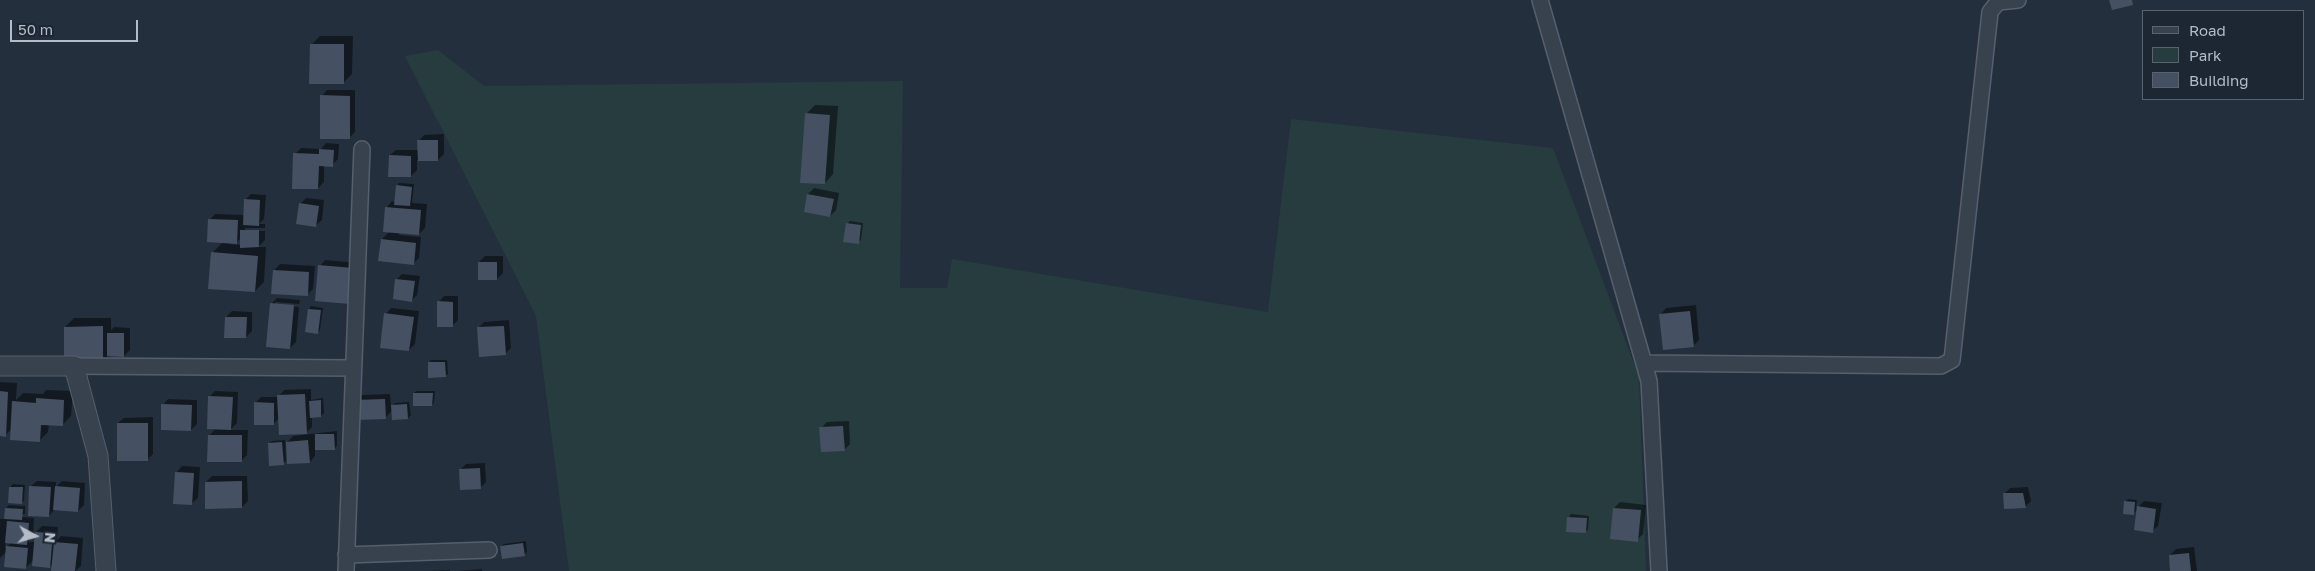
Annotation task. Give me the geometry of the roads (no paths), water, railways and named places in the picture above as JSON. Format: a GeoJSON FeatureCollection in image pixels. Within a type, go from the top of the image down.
{"type":"FeatureCollection","features":[{"type":"Feature","properties":{"kind":"street"},"geometry":{"type":"LineString","coordinates":[[1540,0],[1649,381],[1659,571]]}},
{"type":"Feature","properties":{"kind":"street"},"geometry":{"type":"LineString","coordinates":[[1644,363],[1941,366],[1952,360],[1990,12],[1998,2],[2018,0]]}},
{"type":"Feature","properties":{"kind":"street"},"geometry":{"type":"LineString","coordinates":[[346,571],[362,149]]}},
{"type":"Feature","properties":{"kind":"street"},"geometry":{"type":"LineString","coordinates":[[0,366],[353,368]]}},
{"type":"Feature","properties":{"kind":"street"},"geometry":{"type":"LineString","coordinates":[[74,366],[98,456],[106,571]]}},
{"type":"Feature","properties":{"kind":"street"},"geometry":{"type":"LineString","coordinates":[[346,555],[489,550]]}}]}
